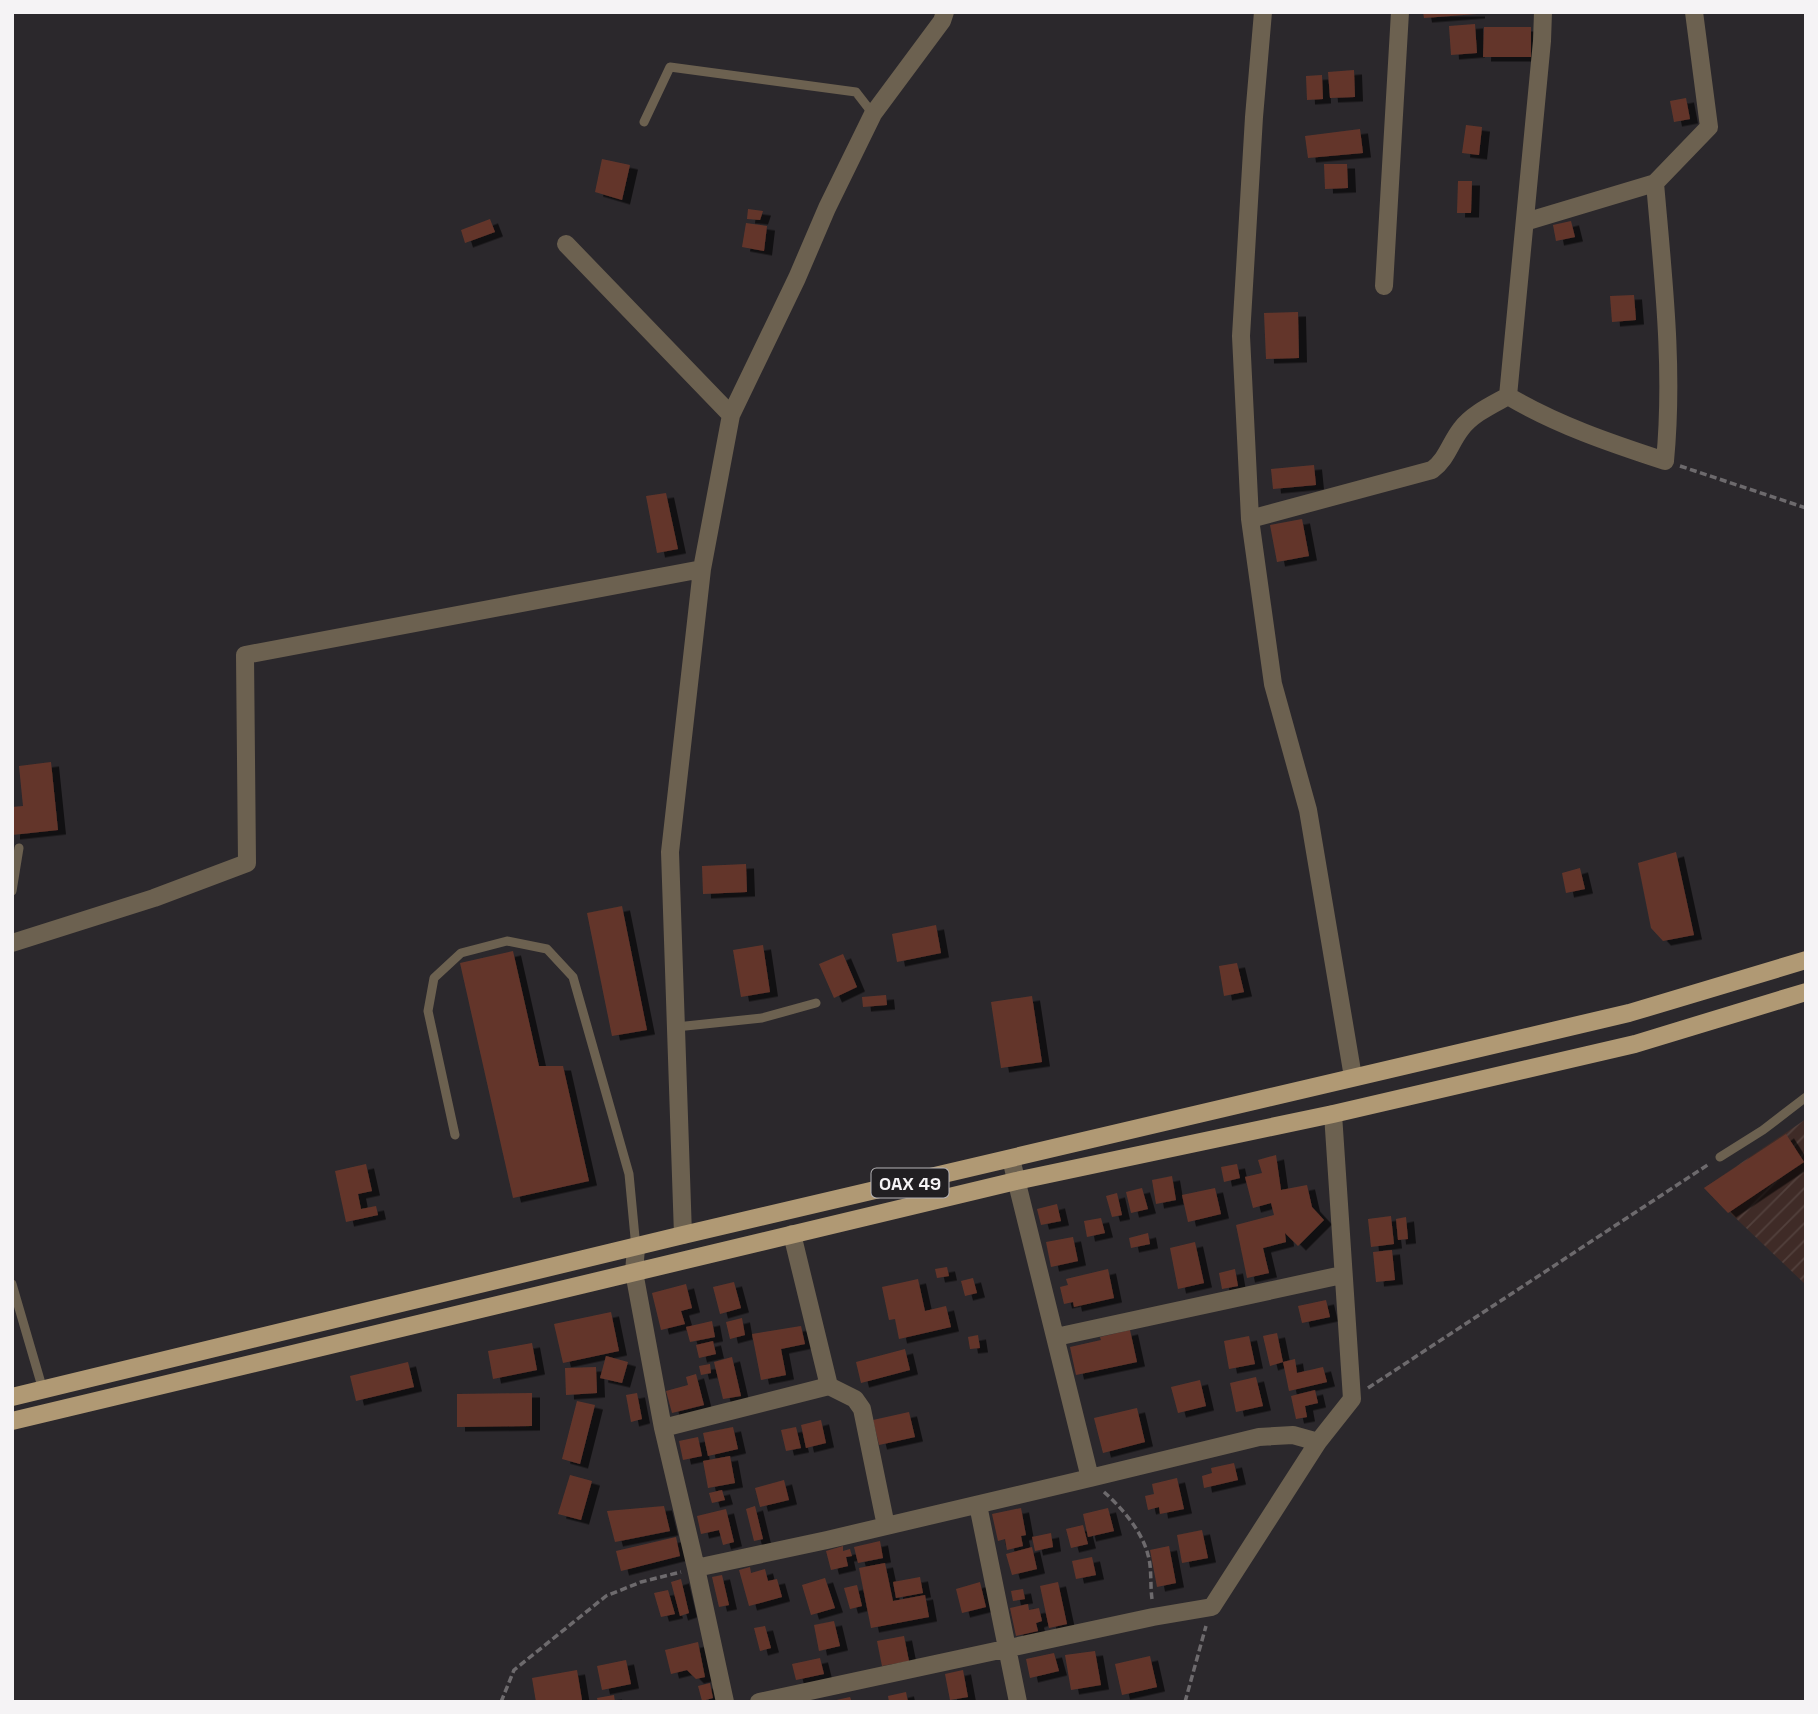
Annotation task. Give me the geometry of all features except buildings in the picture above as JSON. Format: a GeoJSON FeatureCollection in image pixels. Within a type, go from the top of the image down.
{"type":"FeatureCollection","features":[{"type":"Feature","properties":{"kind":"main road","name":"OAX 49"},"geometry":{"type":"LineString","coordinates":[[12,1397],[683,1235],[1629,1013],[1806,960]]}},
{"type":"Feature","properties":{"kind":"main road","name":"OAX 49"},"geometry":{"type":"LineString","coordinates":[[12,1421],[1016,1181],[1333,1114],[1635,1044],[1806,992]]}},
{"type":"Feature","properties":{"kind":"main road"},"geometry":{"type":"LineString","coordinates":[[1629,1013],[1635,1044]]}},
{"type":"Feature","properties":{"kind":"main road"},"geometry":{"type":"LineString","coordinates":[[1516,1039],[1522,1070]]}},
{"type":"Feature","properties":{"kind":"street"},"geometry":{"type":"LineString","coordinates":[[683,1235],[670,852],[702,569],[731,415],[873,114],[942,21],[945,12]]}},
{"type":"Feature","properties":{"kind":"street"},"geometry":{"type":"LineString","coordinates":[[1262,12],[1241,336],[1250,519],[1273,684],[1308,810],[1353,1077]]}},
{"type":"Feature","properties":{"kind":"street"},"geometry":{"type":"LineString","coordinates":[[1384,286],[1401,12]]}},
{"type":"Feature","properties":{"kind":"street"},"geometry":{"type":"LineString","coordinates":[[1508,396],[1542,41],[1542,12]]}},
{"type":"Feature","properties":{"kind":"street"},"geometry":{"type":"LineString","coordinates":[[1525,222],[1655,183],[1709,127],[1694,12]]}},
{"type":"Feature","properties":{"kind":"street"},"geometry":{"type":"LineString","coordinates":[[1508,396],[1537,414],[1572,429],[1665,461],[1669,421],[1669,356],[1655,183]]}},
{"type":"Feature","properties":{"kind":"street"},"geometry":{"type":"LineString","coordinates":[[566,244],[731,415]]}},
{"type":"Feature","properties":{"kind":"street"},"geometry":{"type":"LineString","coordinates":[[1250,519],[1432,470],[1442,463],[1460,429],[1470,418],[1508,396]]}},
{"type":"Feature","properties":{"kind":"street"},"geometry":{"type":"LineString","coordinates":[[12,943],[154,898],[247,863],[245,654],[702,569]]}},
{"type":"Feature","properties":{"kind":"street"},"geometry":{"type":"LineString","coordinates":[[759,1702],[1212,1607],[1318,1442],[1352,1399],[1333,1114]]}},
{"type":"Feature","properties":{"kind":"street"},"geometry":{"type":"LineString","coordinates":[[1011,1158],[1090,1478]]}},
{"type":"Feature","properties":{"kind":"street"},"geometry":{"type":"LineString","coordinates":[[792,1234],[829,1386]]}},
{"type":"Feature","properties":{"kind":"street"},"geometry":{"type":"LineString","coordinates":[[636,1248],[634,1272],[663,1428],[725,1702]]}},
{"type":"Feature","properties":{"kind":"street"},"geometry":{"type":"LineString","coordinates":[[1056,1337],[1342,1275]]}},
{"type":"Feature","properties":{"kind":"street"},"geometry":{"type":"LineString","coordinates":[[663,1428],[829,1386],[855,1399],[862,1409],[886,1526]]}},
{"type":"Feature","properties":{"kind":"street"},"geometry":{"type":"LineString","coordinates":[[696,1568],[978,1505],[1259,1437],[1293,1435],[1318,1442]]}},
{"type":"Feature","properties":{"kind":"street"},"geometry":{"type":"LineString","coordinates":[[978,1505],[1018,1702]]}},
{"type":"Feature","properties":{"kind":"lane"},"geometry":{"type":"LineString","coordinates":[[644,122],[670,67],[856,92],[873,114]]}},
{"type":"Feature","properties":{"kind":"lane"},"geometry":{"type":"LineString","coordinates":[[12,891],[19,848]]}},
{"type":"Feature","properties":{"kind":"lane"},"geometry":{"type":"LineString","coordinates":[[455,1135],[428,1012],[434,978],[461,953],[507,941],[547,949],[573,976],[629,1174],[636,1248]]}},
{"type":"Feature","properties":{"kind":"lane"},"geometry":{"type":"LineString","coordinates":[[676,1027],[762,1018],[816,1003]]}},
{"type":"Feature","properties":{"kind":"lane"},"geometry":{"type":"LineString","coordinates":[[1720,1157],[1763,1130],[1806,1097]]}},
{"type":"Feature","properties":{"kind":"lane"},"geometry":{"type":"LineString","coordinates":[[12,1284],[43,1390]]}},
{"type":"Feature","properties":{"kind":"path"},"geometry":{"type":"LineString","coordinates":[[1665,461],[1806,508]]}},
{"type":"Feature","properties":{"kind":"path"},"geometry":{"type":"LineString","coordinates":[[1352,1399],[1720,1157]]}},
{"type":"Feature","properties":{"kind":"path"},"geometry":{"type":"LineString","coordinates":[[1090,1478],[1117,1504],[1138,1531],[1148,1555],[1153,1618]]}},
{"type":"Feature","properties":{"kind":"path"},"geometry":{"type":"LineString","coordinates":[[500,1702],[514,1671],[606,1596],[641,1581],[696,1568]]}},
{"type":"Feature","properties":{"kind":"path"},"geometry":{"type":"LineString","coordinates":[[1185,1702],[1212,1607]]}},
{"type":"Feature","properties":{"kind":"shaded area"},"geometry":{"type":"Polygon","coordinates":[[[1806,1119],[1806,1285],[1704,1188],[1806,1119]]]}}]}
